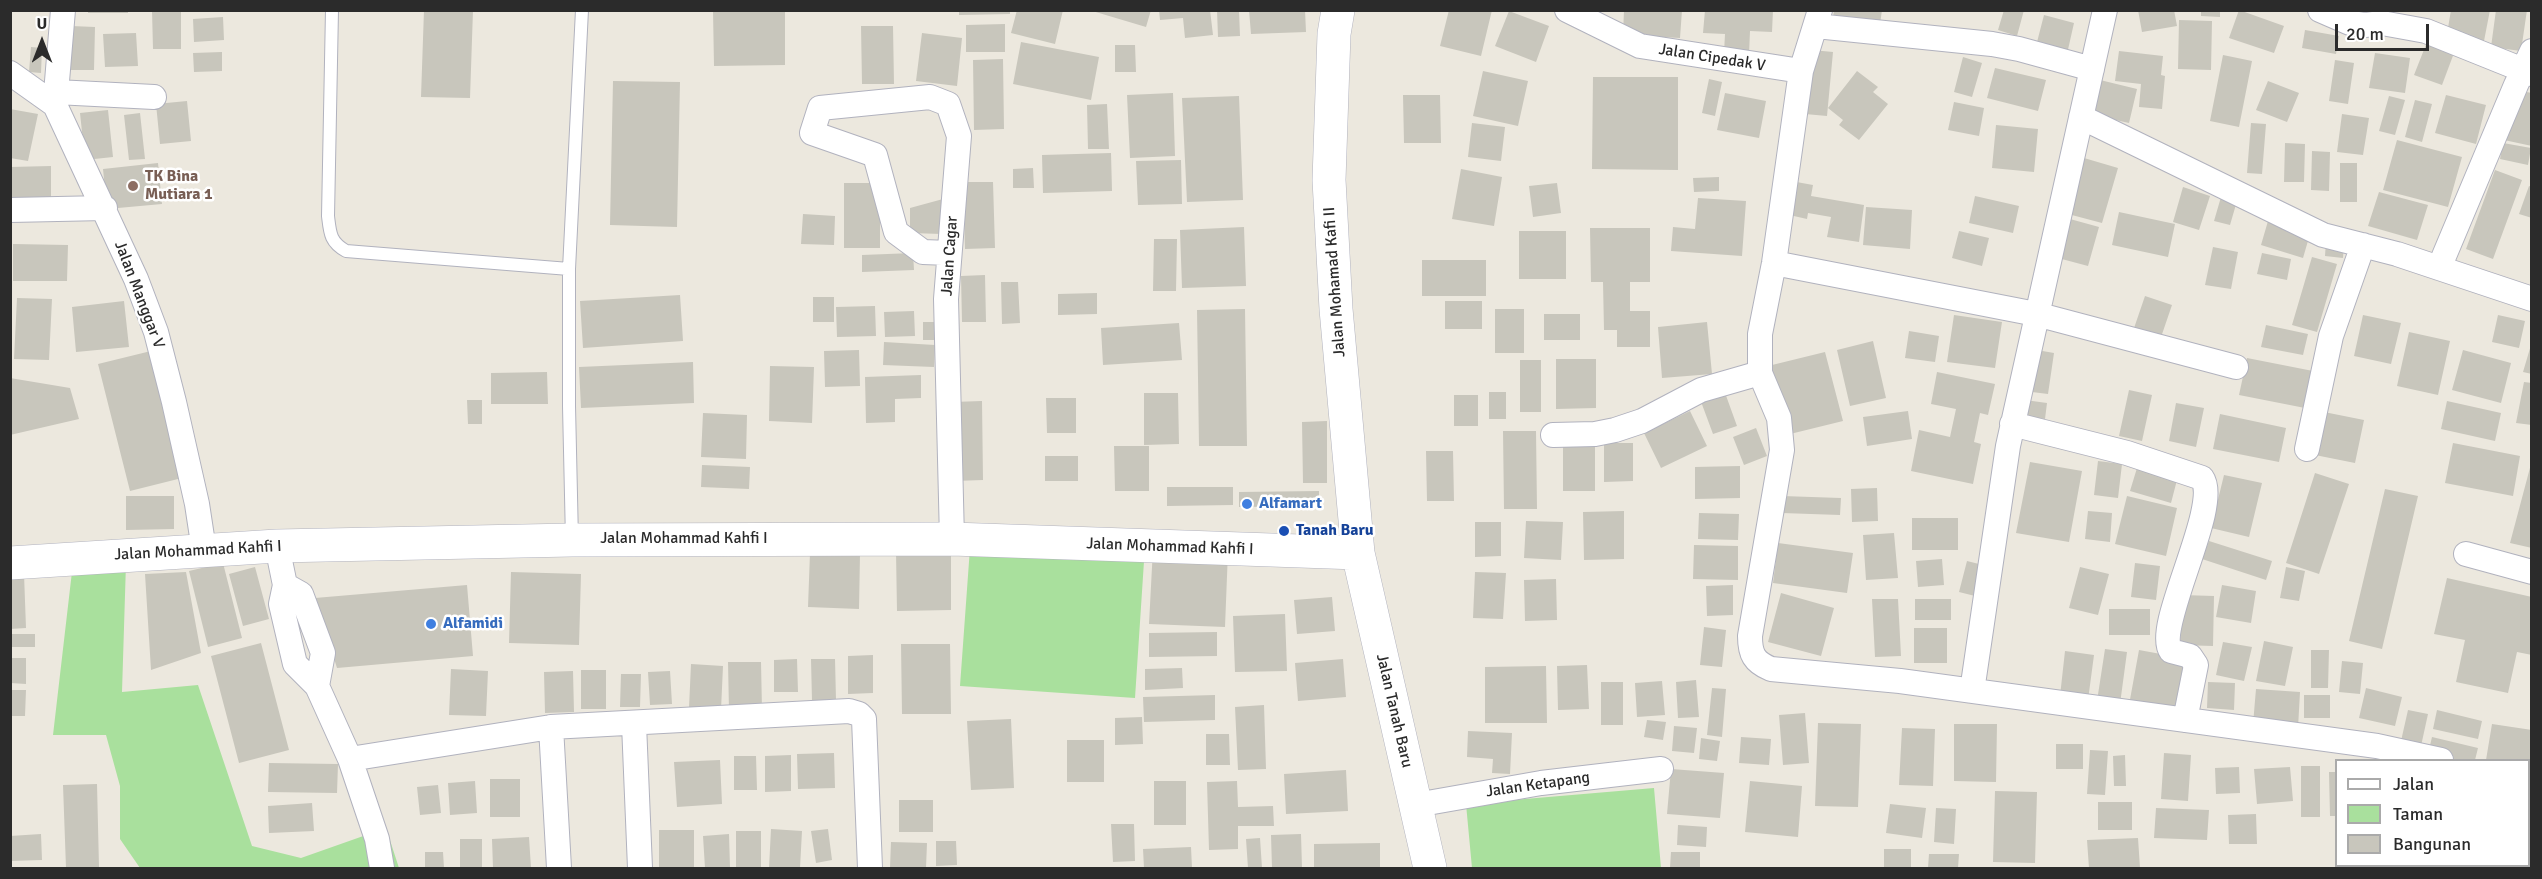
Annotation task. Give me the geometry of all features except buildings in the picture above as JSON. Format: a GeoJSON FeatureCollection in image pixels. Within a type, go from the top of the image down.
{"type":"FeatureCollection","features":[{"type":"Feature","properties":{"kind":"main road","name":"Jalan Mohamad Kafi II"},"geometry":{"type":"LineString","coordinates":[[1338,10],[1334,34],[1329,180],[1341,364],[1358,553]]}},
{"type":"Feature","properties":{"kind":"main road","name":"Jalan Mohammad Kahfi I"},"geometry":{"type":"LineString","coordinates":[[10,563],[278,546],[572,540],[952,539],[1358,553]]}},
{"type":"Feature","properties":{"kind":"main road","name":"Jalan Tanah Baru"},"geometry":{"type":"LineString","coordinates":[[1358,553],[1430,868]]}},
{"type":"Feature","properties":{"kind":"street"},"geometry":{"type":"LineString","coordinates":[[63,10],[56,98],[154,98]]}},
{"type":"Feature","properties":{"kind":"street","name":"Jalan Cipedak V"},"geometry":{"type":"LineString","coordinates":[[1567,10],[1640,46],[1801,71]]}},
{"type":"Feature","properties":{"kind":"street"},"geometry":{"type":"LineString","coordinates":[[1972,691],[2012,424],[2105,10]]}},
{"type":"Feature","properties":{"kind":"street"},"geometry":{"type":"LineString","coordinates":[[2320,10],[2350,23],[2365,25],[2382,22],[2426,31],[2529,65],[2439,268]]}},
{"type":"Feature","properties":{"kind":"street"},"geometry":{"type":"LineString","coordinates":[[2092,69],[2019,49],[1818,18],[1801,71],[1774,263],[1760,334],[1760,373],[1779,418],[1782,450],[1750,636],[1753,657],[1760,664],[1771,669],[1900,681],[2377,746],[2436,759]]}},
{"type":"Feature","properties":{"kind":"street","name":"Jalan Manggar V"},"geometry":{"type":"LineString","coordinates":[[10,73],[56,98],[105,208],[156,332],[187,459],[204,550]]}},
{"type":"Feature","properties":{"kind":"street","name":"Jalan Cagar"},"geometry":{"type":"LineString","coordinates":[[949,254],[923,252],[896,232],[875,155],[812,133],[820,108],[930,98],[948,104],[959,136],[946,299],[952,539]]}},
{"type":"Feature","properties":{"kind":"street"},"geometry":{"type":"LineString","coordinates":[[2080,117],[2323,235],[2439,268],[2532,299]]}},
{"type":"Feature","properties":{"kind":"street"},"geometry":{"type":"LineString","coordinates":[[10,210],[105,208]]}},
{"type":"Feature","properties":{"kind":"street"},"geometry":{"type":"LineString","coordinates":[[2307,448],[2331,336],[2363,245]]}},
{"type":"Feature","properties":{"kind":"street"},"geometry":{"type":"LineString","coordinates":[[1774,263],[2036,314],[2236,367]]}},
{"type":"Feature","properties":{"kind":"street"},"geometry":{"type":"LineString","coordinates":[[1553,435],[1595,434],[1642,422],[1701,390],[1760,373]]}},
{"type":"Feature","properties":{"kind":"street"},"geometry":{"type":"LineString","coordinates":[[2012,424],[2127,453],[2202,478],[2206,484],[2207,493],[2200,525],[2173,614],[2168,644],[2171,651],[2190,656],[2196,665],[2185,720]]}},
{"type":"Feature","properties":{"kind":"street"},"geometry":{"type":"LineString","coordinates":[[278,546],[285,585],[281,604],[295,664],[317,686],[350,759],[377,839],[382,868]]}},
{"type":"Feature","properties":{"kind":"street"},"geometry":{"type":"LineString","coordinates":[[2466,554],[2532,572]]}},
{"type":"Feature","properties":{"kind":"street"},"geometry":{"type":"LineString","coordinates":[[350,759],[551,727],[849,711],[859,714],[864,719],[870,868]]}},
{"type":"Feature","properties":{"kind":"street"},"geometry":{"type":"LineString","coordinates":[[634,724],[640,868]]}},
{"type":"Feature","properties":{"kind":"street"},"geometry":{"type":"LineString","coordinates":[[551,727],[559,868]]}},
{"type":"Feature","properties":{"kind":"street","name":"Jalan Ketapang"},"geometry":{"type":"LineString","coordinates":[[1416,805],[1504,789],[1661,769]]}},
{"type":"Feature","properties":{"kind":"lane"},"geometry":{"type":"LineString","coordinates":[[332,10],[328,216],[331,238],[338,247],[346,251],[569,269]]}},
{"type":"Feature","properties":{"kind":"lane"},"geometry":{"type":"LineString","coordinates":[[572,540],[569,269],[582,10]]}},
{"type":"Feature","properties":{"kind":"green space"},"geometry":{"type":"Polygon","coordinates":[[[971,534],[1145,546],[1135,698],[960,686],[971,534]]]}},
{"type":"Feature","properties":{"kind":"green space"},"geometry":{"type":"Polygon","coordinates":[[[73,563],[126,563],[122,692],[198,685],[252,846],[301,858],[386,828],[399,868],[140,868],[120,839],[120,786],[106,735],[53,735],[73,563]]]}},
{"type":"Feature","properties":{"kind":"green space"},"geometry":{"type":"Polygon","coordinates":[[[1654,788],[1661,868],[1472,868],[1466,804],[1654,788]]]}},
{"type":"Feature","properties":{"kind":"place","name":"TK Bina Mutiara 1"},"geometry":{"type":"Point","coordinates":[133,186]}},
{"type":"Feature","properties":{"kind":"place","name":"Alfamart"},"geometry":{"type":"Point","coordinates":[1247,504]}},
{"type":"Feature","properties":{"kind":"place","name":"Tanah Baru"},"geometry":{"type":"Point","coordinates":[1284,531]}},
{"type":"Feature","properties":{"kind":"place","name":"Alfamidi"},"geometry":{"type":"Point","coordinates":[431,624]}}]}
